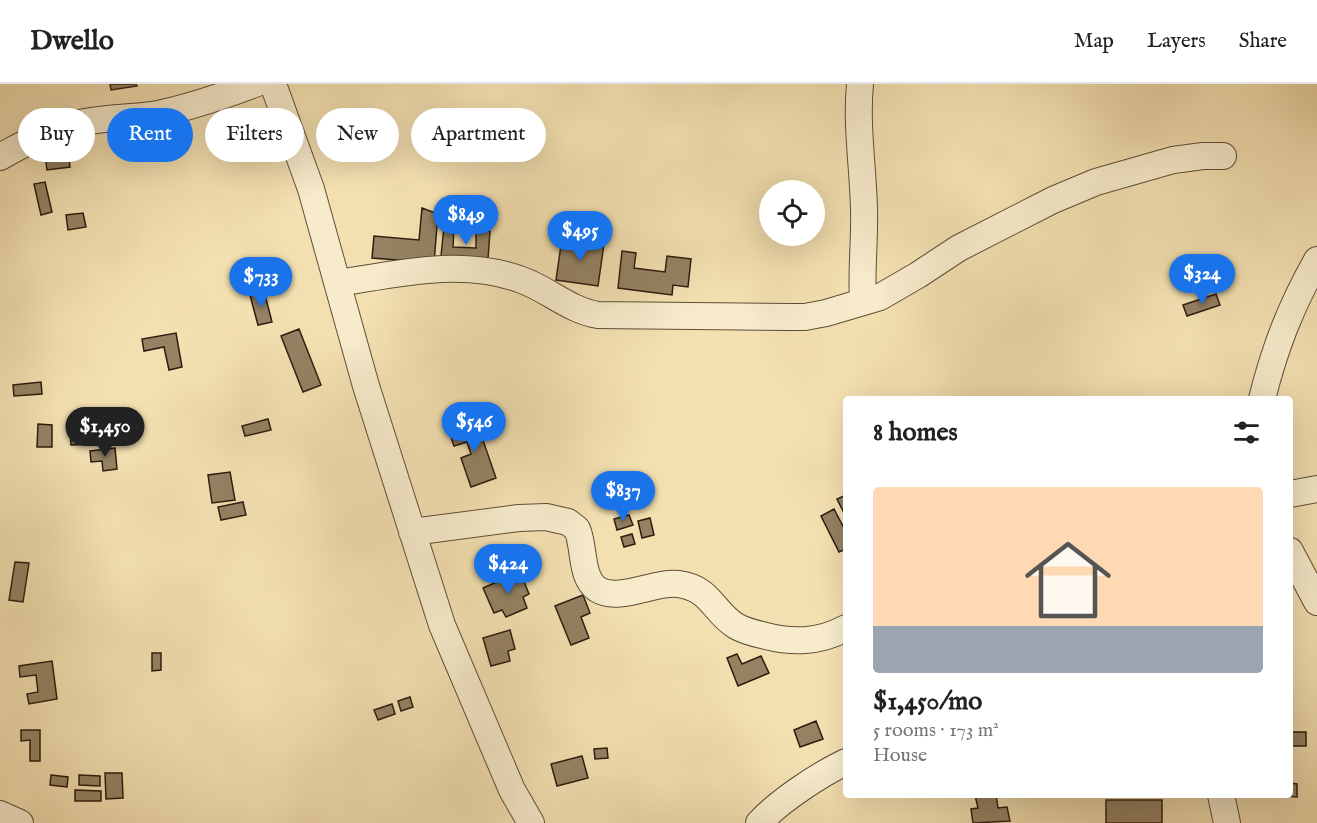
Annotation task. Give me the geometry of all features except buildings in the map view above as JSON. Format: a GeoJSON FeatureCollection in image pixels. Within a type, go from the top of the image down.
{"type":"FeatureCollection","features":[{"type":"Feature","properties":{"kind":"street"},"geometry":{"type":"LineString","coordinates":[[0,157],[24,143],[85,122],[162,113],[210,100],[255,84]]}},
{"type":"Feature","properties":{"kind":"street"},"geometry":{"type":"LineString","coordinates":[[273,84],[311,189],[366,386],[442,625],[512,790],[531,823]]}},
{"type":"Feature","properties":{"kind":"street"},"geometry":{"type":"LineString","coordinates":[[860,84],[859,112],[865,213],[863,301]]}},
{"type":"Feature","properties":{"kind":"street"},"geometry":{"type":"LineString","coordinates":[[338,283],[446,268],[488,271],[520,279],[580,311],[598,315],[805,317],[880,297],[959,248],[1053,200],[1096,182],[1173,160],[1223,156]]}},
{"type":"Feature","properties":{"kind":"street"},"geometry":{"type":"LineString","coordinates":[[1263,396],[1279,337],[1296,297],[1317,260]]}},
{"type":"Feature","properties":{"kind":"street"},"geometry":{"type":"LineString","coordinates":[[1293,493],[1317,489]]}},
{"type":"Feature","properties":{"kind":"street"},"geometry":{"type":"LineString","coordinates":[[412,532],[519,518],[546,517],[568,522],[578,529],[588,576],[600,591],[612,593],[641,590],[664,584],[686,586],[707,596],[736,626],[789,641],[815,639],[843,629]]}},
{"type":"Feature","properties":{"kind":"street"},"geometry":{"type":"LineString","coordinates":[[1293,556],[1317,602]]}},
{"type":"Feature","properties":{"kind":"street"},"geometry":{"type":"LineString","coordinates":[[759,823],[800,790],[843,764]]}},
{"type":"Feature","properties":{"kind":"street"},"geometry":{"type":"LineString","coordinates":[[1222,798],[1227,823]]}},
{"type":"Feature","properties":{"kind":"street"},"geometry":{"type":"LineString","coordinates":[[0,814],[20,823]]}}]}
